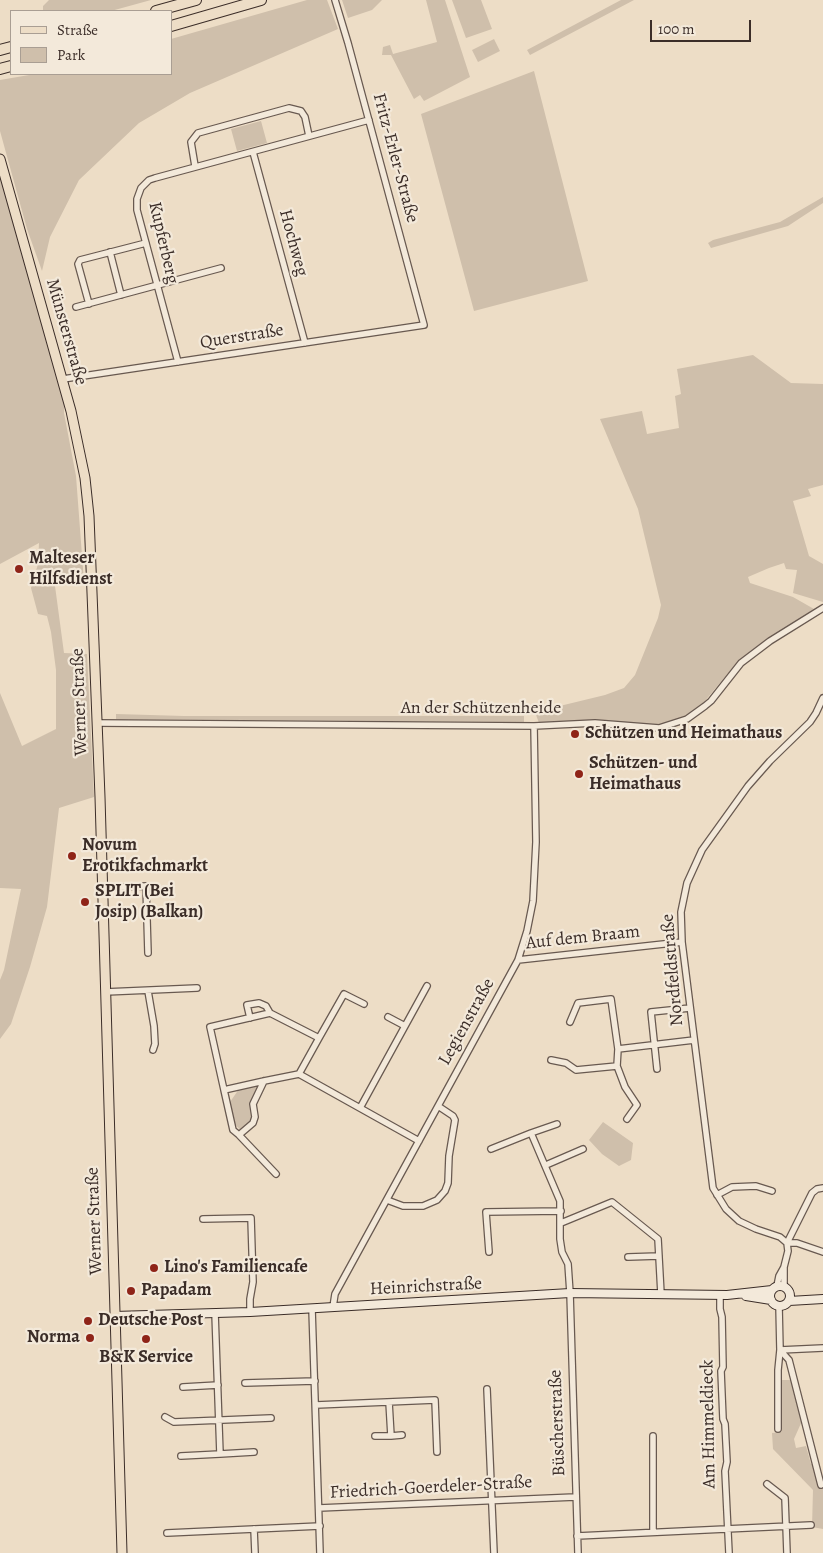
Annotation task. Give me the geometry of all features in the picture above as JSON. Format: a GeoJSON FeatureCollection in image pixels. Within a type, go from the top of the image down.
{"type":"FeatureCollection","features":[{"type":"Feature","properties":{"kind":"highway"},"geometry":{"type":"LineString","coordinates":[[160,10],[196,0]]}},
{"type":"Feature","properties":{"kind":"highway"},"geometry":{"type":"LineString","coordinates":[[172,26],[261,0]]}},
{"type":"Feature","properties":{"kind":"main road","name":"Münsterstraße"},"geometry":{"type":"LineString","coordinates":[[0,159],[63,379],[79,443],[85,478],[88,516]]}},
{"type":"Feature","properties":{"kind":"main road","name":"Werner Straße"},"geometry":{"type":"LineString","coordinates":[[88,516],[93,588],[122,1553]]}},
{"type":"Feature","properties":{"kind":"street","name":"Fritz-Erler-Straße"},"geometry":{"type":"LineString","coordinates":[[334,0],[342,19],[424,325]]}},
{"type":"Feature","properties":{"kind":"street"},"geometry":{"type":"LineString","coordinates":[[195,166],[191,142],[198,133],[289,108],[301,111],[305,116],[309,136]]}},
{"type":"Feature","properties":{"kind":"street","name":"Kupferberg"},"geometry":{"type":"LineString","coordinates":[[178,362],[136,204],[141,188],[149,180],[195,166],[369,120]]}},
{"type":"Feature","properties":{"kind":"street","name":"Hochweg"},"geometry":{"type":"LineString","coordinates":[[253,152],[305,343]]}},
{"type":"Feature","properties":{"kind":"street"},"geometry":{"type":"LineString","coordinates":[[89,304],[78,264],[80,260],[146,242]]}},
{"type":"Feature","properties":{"kind":"street"},"geometry":{"type":"LineString","coordinates":[[110,252],[121,295]]}},
{"type":"Feature","properties":{"kind":"street"},"geometry":{"type":"LineString","coordinates":[[76,307],[221,268]]}},
{"type":"Feature","properties":{"kind":"street","name":"Querstraße"},"geometry":{"type":"LineString","coordinates":[[63,379],[424,325]]}},
{"type":"Feature","properties":{"kind":"street","name":"An der Schützenheide"},"geometry":{"type":"LineString","coordinates":[[97,723],[534,726],[595,723],[658,728],[687,719],[711,701],[741,663],[823,608]]}},
{"type":"Feature","properties":{"kind":"street","name":"Nordfeldstraße"},"geometry":{"type":"LineString","coordinates":[[823,698],[810,722],[770,761],[748,786],[702,850],[690,874],[681,912],[682,942],[694,1040],[712,1180],[717,1195],[726,1209],[739,1221],[780,1238],[787,1243],[797,1243],[823,1252]]}},
{"type":"Feature","properties":{"kind":"street","name":"Legienstraße"},"geometry":{"type":"LineString","coordinates":[[333,1307],[334,1298],[518,960],[527,931],[532,900],[536,842],[534,726]]}},
{"type":"Feature","properties":{"kind":"street"},"geometry":{"type":"LineString","coordinates":[[102,888],[146,886],[148,953]]}},
{"type":"Feature","properties":{"kind":"street","name":"Auf dem Braam"},"geometry":{"type":"LineString","coordinates":[[518,960],[682,942]]}},
{"type":"Feature","properties":{"kind":"street"},"geometry":{"type":"LineString","coordinates":[[360,1108],[427,986]]}},
{"type":"Feature","properties":{"kind":"street"},"geometry":{"type":"LineString","coordinates":[[105,992],[197,988]]}},
{"type":"Feature","properties":{"kind":"street"},"geometry":{"type":"LineString","coordinates":[[148,991],[154,1026],[155,1044],[153,1050]]}},
{"type":"Feature","properties":{"kind":"street"},"geometry":{"type":"LineString","coordinates":[[299,1074],[344,994],[364,1004]]}},
{"type":"Feature","properties":{"kind":"street"},"geometry":{"type":"LineString","coordinates":[[570,1022],[578,1003],[611,999],[618,1049],[617,1066],[625,1087],[638,1105],[627,1119]]}},
{"type":"Feature","properties":{"kind":"street"},"geometry":{"type":"LineString","coordinates":[[250,1018],[247,1005],[259,1003],[266,1006],[270,1013],[318,1038]]}},
{"type":"Feature","properties":{"kind":"street"},"geometry":{"type":"LineString","coordinates":[[657,1069],[651,1012],[690,1008]]}},
{"type":"Feature","properties":{"kind":"street"},"geometry":{"type":"LineString","coordinates":[[270,1013],[210,1027],[233,1130],[276,1174]]}},
{"type":"Feature","properties":{"kind":"street"},"geometry":{"type":"LineString","coordinates":[[388,1017],[405,1026]]}},
{"type":"Feature","properties":{"kind":"street"},"geometry":{"type":"LineString","coordinates":[[618,1049],[694,1040]]}},
{"type":"Feature","properties":{"kind":"street"},"geometry":{"type":"LineString","coordinates":[[551,1060],[566,1063],[576,1070],[617,1066]]}},
{"type":"Feature","properties":{"kind":"street"},"geometry":{"type":"LineString","coordinates":[[224,1090],[299,1074],[419,1141]]}},
{"type":"Feature","properties":{"kind":"street"},"geometry":{"type":"LineString","coordinates":[[239,1136],[254,1123],[253,1104],[264,1081]]}},
{"type":"Feature","properties":{"kind":"street"},"geometry":{"type":"LineString","coordinates":[[387,1200],[403,1206],[423,1206],[437,1200],[445,1191],[448,1183],[449,1156],[455,1120],[453,1116],[438,1106]]}},
{"type":"Feature","properties":{"kind":"street"},"geometry":{"type":"LineString","coordinates":[[491,1149],[556,1124]]}},
{"type":"Feature","properties":{"kind":"street","name":"Büscherstraße"},"geometry":{"type":"LineString","coordinates":[[531,1133],[560,1201],[560,1239],[562,1252],[568,1264],[578,1553]]}},
{"type":"Feature","properties":{"kind":"street"},"geometry":{"type":"LineString","coordinates":[[546,1165],[583,1150]]}},
{"type":"Feature","properties":{"kind":"street"},"geometry":{"type":"LineString","coordinates":[[717,1195],[732,1188],[756,1186],[772,1191]]}},
{"type":"Feature","properties":{"kind":"street"},"geometry":{"type":"LineString","coordinates":[[779,1306],[786,1303],[782,1291],[784,1267],[788,1251],[787,1243],[812,1193],[817,1189],[823,1188]]}},
{"type":"Feature","properties":{"kind":"street"},"geometry":{"type":"LineString","coordinates":[[561,1223],[612,1202],[658,1240],[661,1294]]}},
{"type":"Feature","properties":{"kind":"street"},"geometry":{"type":"LineString","coordinates":[[488,1252],[486,1212],[561,1211]]}},
{"type":"Feature","properties":{"kind":"street"},"geometry":{"type":"LineString","coordinates":[[203,1219],[251,1218],[254,1282],[250,1299],[250,1312]]}},
{"type":"Feature","properties":{"kind":"street"},"geometry":{"type":"LineString","coordinates":[[628,1257],[659,1256]]}},
{"type":"Feature","properties":{"kind":"street"},"geometry":{"type":"LineString","coordinates":[[779,1306],[771,1300],[782,1291]]}},
{"type":"Feature","properties":{"kind":"street","name":"Heinrichstraße"},"geometry":{"type":"LineString","coordinates":[[114,1316],[312,1309],[570,1293],[739,1294],[782,1291],[822,1299]]}},
{"type":"Feature","properties":{"kind":"street","name":"Am Himmeldieck"},"geometry":{"type":"LineString","coordinates":[[720,1294],[723,1367],[721,1371],[727,1462],[725,1471],[729,1553]]}},
{"type":"Feature","properties":{"kind":"street","name":"Heinrichstraße"},"geometry":{"type":"LineString","coordinates":[[739,1294],[771,1300]]}},
{"type":"Feature","properties":{"kind":"street"},"geometry":{"type":"LineString","coordinates":[[778,1429],[779,1306]]}},
{"type":"Feature","properties":{"kind":"street"},"geometry":{"type":"LineString","coordinates":[[312,1309],[320,1553]]}},
{"type":"Feature","properties":{"kind":"street"},"geometry":{"type":"LineString","coordinates":[[215,1313],[220,1454]]}},
{"type":"Feature","properties":{"kind":"street"},"geometry":{"type":"LineString","coordinates":[[780,1350],[823,1348]]}},
{"type":"Feature","properties":{"kind":"street"},"geometry":{"type":"LineString","coordinates":[[780,1350],[788,1360],[791,1369],[821,1485]]}},
{"type":"Feature","properties":{"kind":"street"},"geometry":{"type":"LineString","coordinates":[[778,1370],[791,1369]]}},
{"type":"Feature","properties":{"kind":"street"},"geometry":{"type":"LineString","coordinates":[[245,1383],[315,1381]]}},
{"type":"Feature","properties":{"kind":"street"},"geometry":{"type":"LineString","coordinates":[[183,1387],[218,1385]]}},
{"type":"Feature","properties":{"kind":"street"},"geometry":{"type":"LineString","coordinates":[[487,1389],[494,1553]]}},
{"type":"Feature","properties":{"kind":"street"},"geometry":{"type":"LineString","coordinates":[[316,1405],[435,1400],[437,1452]]}},
{"type":"Feature","properties":{"kind":"street"},"geometry":{"type":"LineString","coordinates":[[389,1402],[391,1436]]}},
{"type":"Feature","properties":{"kind":"street"},"geometry":{"type":"LineString","coordinates":[[165,1417],[174,1422],[271,1418]]}},
{"type":"Feature","properties":{"kind":"street"},"geometry":{"type":"LineString","coordinates":[[375,1436],[402,1435]]}},
{"type":"Feature","properties":{"kind":"street"},"geometry":{"type":"LineString","coordinates":[[653,1436],[654,1532]]}},
{"type":"Feature","properties":{"kind":"street"},"geometry":{"type":"LineString","coordinates":[[181,1456],[254,1452]]}},
{"type":"Feature","properties":{"kind":"street"},"geometry":{"type":"LineString","coordinates":[[766,1484],[785,1498],[787,1553]]}},
{"type":"Feature","properties":{"kind":"street","name":"Friedrich-Goerdeler-Straße"},"geometry":{"type":"LineString","coordinates":[[319,1508],[575,1497]]}},
{"type":"Feature","properties":{"kind":"street"},"geometry":{"type":"LineString","coordinates":[[577,1536],[811,1525]]}},
{"type":"Feature","properties":{"kind":"street"},"geometry":{"type":"LineString","coordinates":[[167,1533],[320,1526]]}},
{"type":"Feature","properties":{"kind":"street"},"geometry":{"type":"LineString","coordinates":[[254,1529],[255,1553]]}},
{"type":"Feature","properties":{"kind":"green space"},"geometry":{"type":"Polygon","coordinates":[[[49,0],[151,0],[115,10],[43,10],[43,6],[49,0]]]}},
{"type":"Feature","properties":{"kind":"green space"},"geometry":{"type":"Polygon","coordinates":[[[307,0],[327,0],[338,29],[190,93],[139,123],[79,180],[50,237],[42,271],[27,229],[0,131],[0,80],[29,75],[172,75],[172,39],[307,0]]]}},
{"type":"Feature","properties":{"kind":"green space"},"geometry":{"type":"Polygon","coordinates":[[[342,0],[382,0],[372,10],[348,18],[342,0]]]}},
{"type":"Feature","properties":{"kind":"green space"},"geometry":{"type":"Polygon","coordinates":[[[426,0],[445,0],[470,77],[424,101],[420,95],[414,99],[391,55],[382,55],[383,47],[390,45],[393,54],[437,42],[426,0]]]}},
{"type":"Feature","properties":{"kind":"green space"},"geometry":{"type":"Polygon","coordinates":[[[452,0],[481,0],[492,29],[466,38],[452,0]]]}},
{"type":"Feature","properties":{"kind":"green space"},"geometry":{"type":"Polygon","coordinates":[[[621,0],[634,0],[530,55],[527,50],[621,0]]]}},
{"type":"Feature","properties":{"kind":"green space"},"geometry":{"type":"Polygon","coordinates":[[[494,39],[500,51],[478,62],[472,50],[494,39]]]}},
{"type":"Feature","properties":{"kind":"green space"},"geometry":{"type":"Polygon","coordinates":[[[534,71],[588,281],[474,311],[421,114],[534,71]]]}},
{"type":"Feature","properties":{"kind":"green space"},"geometry":{"type":"Polygon","coordinates":[[[261,121],[267,143],[237,151],[231,129],[261,121]]]}},
{"type":"Feature","properties":{"kind":"green space"},"geometry":{"type":"Polygon","coordinates":[[[0,175],[64,383],[64,413],[76,476],[84,582],[55,586],[64,653],[87,654],[94,797],[59,808],[47,907],[11,1024],[0,1039],[0,980],[4,970],[21,889],[0,888],[0,693],[22,746],[56,729],[56,670],[47,616],[38,614],[31,588],[38,564],[39,543],[0,564],[0,175]]]}},
{"type":"Feature","properties":{"kind":"green space"},"geometry":{"type":"Polygon","coordinates":[[[823,197],[823,203],[788,226],[711,248],[708,243],[780,222],[823,197]]]}},
{"type":"Feature","properties":{"kind":"green space"},"geometry":{"type":"Polygon","coordinates":[[[753,355],[791,383],[823,384],[823,485],[808,489],[811,496],[793,501],[809,556],[823,564],[823,602],[793,593],[797,570],[786,569],[784,563],[769,568],[748,577],[750,583],[793,597],[814,609],[739,660],[704,702],[686,716],[671,722],[655,725],[539,723],[535,712],[605,695],[624,688],[635,675],[658,618],[661,605],[638,509],[600,419],[642,411],[647,434],[679,428],[675,396],[681,394],[677,369],[753,355]]]}},
{"type":"Feature","properties":{"kind":"green space"},"geometry":{"type":"Polygon","coordinates":[[[116,714],[184,716],[524,716],[524,722],[116,719],[116,714]]]}},
{"type":"Feature","properties":{"kind":"green space"},"geometry":{"type":"Polygon","coordinates":[[[258,1085],[254,1117],[241,1131],[234,1123],[230,1102],[239,1089],[258,1085]]]}},
{"type":"Feature","properties":{"kind":"green space"},"geometry":{"type":"Polygon","coordinates":[[[603,1122],[633,1143],[631,1160],[619,1166],[602,1154],[589,1140],[603,1122]]]}},
{"type":"Feature","properties":{"kind":"green space"},"geometry":{"type":"Polygon","coordinates":[[[781,1380],[791,1380],[802,1421],[794,1439],[796,1448],[806,1446],[811,1464],[818,1463],[823,1486],[823,1529],[812,1527],[813,1490],[773,1449],[772,1433],[782,1432],[781,1380]]]}},
{"type":"Feature","properties":{"kind":"place","name":"Malteser Hilfsdienst"},"geometry":{"type":"Point","coordinates":[19,569]}},
{"type":"Feature","properties":{"kind":"place","name":"Schützen und Heimathaus"},"geometry":{"type":"Point","coordinates":[575,734]}},
{"type":"Feature","properties":{"kind":"place","name":"Schützen- und Heimathaus"},"geometry":{"type":"Point","coordinates":[579,774]}},
{"type":"Feature","properties":{"kind":"place","name":"Novum Erotikfachmarkt"},"geometry":{"type":"Point","coordinates":[72,856]}},
{"type":"Feature","properties":{"kind":"place","name":"SPLIT (Bei Josip) (Balkan)"},"geometry":{"type":"Point","coordinates":[85,902]}},
{"type":"Feature","properties":{"kind":"place","name":"Lino's Familiencafe"},"geometry":{"type":"Point","coordinates":[154,1268]}},
{"type":"Feature","properties":{"kind":"place","name":"Papadam"},"geometry":{"type":"Point","coordinates":[131,1291]}},
{"type":"Feature","properties":{"kind":"place","name":"Deutsche Post"},"geometry":{"type":"Point","coordinates":[88,1321]}},
{"type":"Feature","properties":{"kind":"place","name":"Norma"},"geometry":{"type":"Point","coordinates":[90,1338]}},
{"type":"Feature","properties":{"kind":"place","name":"B&K Service"},"geometry":{"type":"Point","coordinates":[146,1339]}}]}
